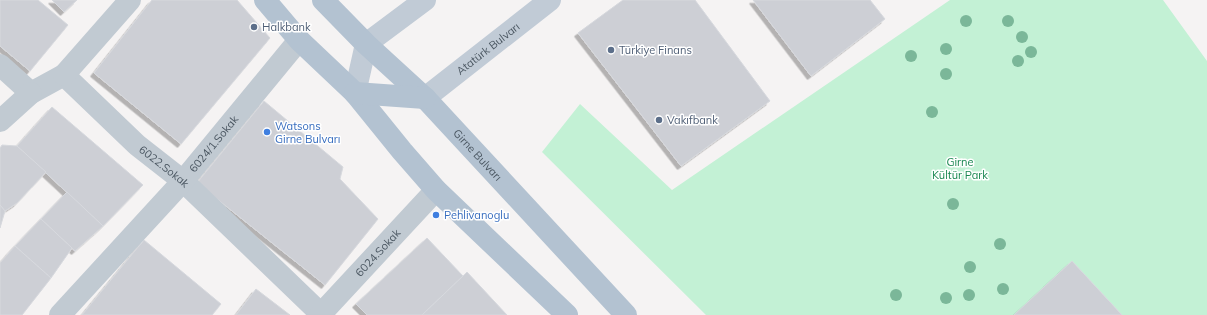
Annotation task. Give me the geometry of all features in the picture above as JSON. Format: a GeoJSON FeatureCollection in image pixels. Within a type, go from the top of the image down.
{"type":"FeatureCollection","features":[{"type":"Feature","properties":{"kind":"main road"},"geometry":{"type":"LineString","coordinates":[[265,0],[299,40],[355,93],[436,190],[567,315]]}},
{"type":"Feature","properties":{"kind":"main road","name":"Girne Bulvarı"},"geometry":{"type":"LineString","coordinates":[[323,0],[366,44],[425,98],[626,315]]}},
{"type":"Feature","properties":{"kind":"main road"},"geometry":{"type":"LineString","coordinates":[[355,93],[366,44],[425,0]]}},
{"type":"Feature","properties":{"kind":"main road","name":"Atatürk Bulvarı"},"geometry":{"type":"LineString","coordinates":[[425,98],[550,0]]}},
{"type":"Feature","properties":{"kind":"main road"},"geometry":{"type":"LineString","coordinates":[[355,93],[425,98]]}},
{"type":"Feature","properties":{"kind":"street"},"geometry":{"type":"LineString","coordinates":[[0,121],[31,93],[64,75],[130,0]]}},
{"type":"Feature","properties":{"kind":"street","name":"6024/1.Sokak"},"geometry":{"type":"LineString","coordinates":[[60,315],[183,181],[299,40]]}},
{"type":"Feature","properties":{"kind":"street"},"geometry":{"type":"LineString","coordinates":[[0,65],[31,93]]}},
{"type":"Feature","properties":{"kind":"street","name":"6022.Sokak"},"geometry":{"type":"LineString","coordinates":[[64,75],[137,145],[183,181],[321,314]]}},
{"type":"Feature","properties":{"kind":"street","name":"6024.Sokak"},"geometry":{"type":"LineString","coordinates":[[321,314],[436,190]]}},
{"type":"Feature","properties":{"kind":"green space","name":"Girne Kültür Park"},"geometry":{"type":"Polygon","coordinates":[[[950,0],[1163,0],[1207,61],[1207,315],[1122,315],[1072,261],[1015,315],[706,315],[542,152],[580,104],[672,190],[950,0]]]}},
{"type":"Feature","properties":{"kind":"building"},"geometry":{"type":"Polygon","coordinates":[[[0,0],[38,0],[68,25],[30,71],[0,46],[0,0]]]}},
{"type":"Feature","properties":{"kind":"building"},"geometry":{"type":"Polygon","coordinates":[[[52,0],[77,0],[64,12],[52,0]]]}},
{"type":"Feature","properties":{"kind":"building"},"geometry":{"type":"Polygon","coordinates":[[[152,0],[237,0],[270,38],[181,144],[94,73],[152,0]]]}},
{"type":"Feature","properties":{"kind":"building"},"geometry":{"type":"Polygon","coordinates":[[[623,0],[695,0],[770,101],[681,166],[578,33],[623,0]]]}},
{"type":"Feature","properties":{"kind":"building"},"geometry":{"type":"Polygon","coordinates":[[[753,0],[870,0],[885,19],[811,76],[753,0]]]}},
{"type":"Feature","properties":{"kind":"building"},"geometry":{"type":"Polygon","coordinates":[[[264,101],[343,167],[340,179],[378,219],[325,285],[197,183],[264,101]]]}},
{"type":"Feature","properties":{"kind":"building"},"geometry":{"type":"Polygon","coordinates":[[[52,107],[143,185],[103,226],[17,146],[52,107]]]}},
{"type":"Feature","properties":{"kind":"building"},"geometry":{"type":"Polygon","coordinates":[[[2,145],[17,146],[46,172],[17,203],[5,211],[0,205],[0,148],[2,145]]]}},
{"type":"Feature","properties":{"kind":"building"},"geometry":{"type":"Polygon","coordinates":[[[67,192],[103,226],[75,251],[41,219],[67,192]]]}},
{"type":"Feature","properties":{"kind":"building"},"geometry":{"type":"Polygon","coordinates":[[[0,205],[5,211],[0,228],[0,205]]]}},
{"type":"Feature","properties":{"kind":"building"},"geometry":{"type":"Polygon","coordinates":[[[41,219],[72,248],[51,278],[15,246],[41,219]]]}},
{"type":"Feature","properties":{"kind":"building"},"geometry":{"type":"Polygon","coordinates":[[[427,238],[463,276],[422,315],[367,315],[356,304],[427,238]]]}},
{"type":"Feature","properties":{"kind":"building"},"geometry":{"type":"Polygon","coordinates":[[[144,240],[221,304],[212,315],[82,315],[144,240]]]}},
{"type":"Feature","properties":{"kind":"building"},"geometry":{"type":"Polygon","coordinates":[[[15,246],[51,278],[22,315],[0,315],[0,263],[15,246]]]}},
{"type":"Feature","properties":{"kind":"building"},"geometry":{"type":"Polygon","coordinates":[[[1072,261],[1122,315],[1014,315],[1072,261]]]}},
{"type":"Feature","properties":{"kind":"building"},"geometry":{"type":"Polygon","coordinates":[[[467,272],[507,315],[422,315],[463,276],[467,272]]]}},
{"type":"Feature","properties":{"kind":"building"},"geometry":{"type":"Polygon","coordinates":[[[256,289],[290,315],[236,315],[256,289]]]}},
{"type":"Feature","properties":{"kind":"place","name":"Halkbank"},"geometry":{"type":"Point","coordinates":[254,27]}},
{"type":"Feature","properties":{"kind":"place","name":"Türkiye Finans"},"geometry":{"type":"Point","coordinates":[611,50]}},
{"type":"Feature","properties":{"kind":"place","name":"Vakıfbank"},"geometry":{"type":"Point","coordinates":[659,120]}},
{"type":"Feature","properties":{"kind":"place","name":"Watsons Girne Bulvarı"},"geometry":{"type":"Point","coordinates":[267,132]}},
{"type":"Feature","properties":{"kind":"place","name":"Pehlivanoglu"},"geometry":{"type":"Point","coordinates":[436,215]}}]}
